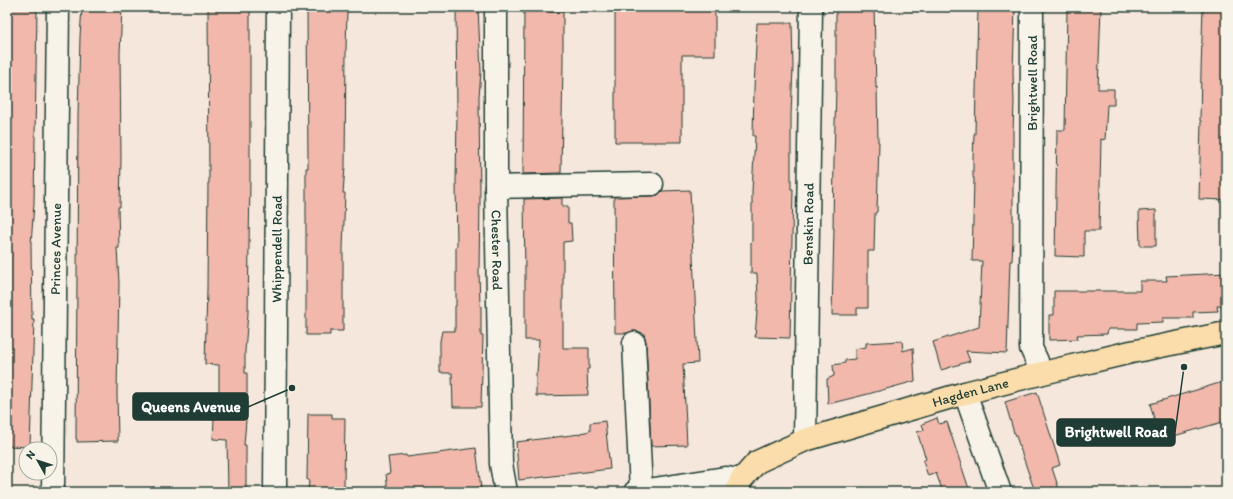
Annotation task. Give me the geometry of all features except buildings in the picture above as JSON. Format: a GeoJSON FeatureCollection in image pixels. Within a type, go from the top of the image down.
{"type":"FeatureCollection","features":[{"type":"Feature","properties":{"kind":"main road","name":"Hagden Lane"},"geometry":{"type":"LineString","coordinates":[[738,486],[757,462],[805,440],[966,393],[1039,374],[1131,352],[1226,333]]}},
{"type":"Feature","properties":{"kind":"street","name":"Princes Avenue"},"geometry":{"type":"LineString","coordinates":[[53,492],[58,7]]}},
{"type":"Feature","properties":{"kind":"street","name":"Whippendell Road"},"geometry":{"type":"LineString","coordinates":[[275,492],[278,7]]}},
{"type":"Feature","properties":{"kind":"street","name":"Chester Road"},"geometry":{"type":"LineString","coordinates":[[496,7],[496,187],[501,464],[506,492]]}},
{"type":"Feature","properties":{"kind":"street","name":"Benskin Road"},"geometry":{"type":"LineString","coordinates":[[805,440],[811,7]]}},
{"type":"Feature","properties":{"kind":"street","name":"Brightwell Road"},"geometry":{"type":"LineString","coordinates":[[1032,7],[1031,348],[1037,361],[1039,374]]}},
{"type":"Feature","properties":{"kind":"street"},"geometry":{"type":"LineString","coordinates":[[496,187],[652,184]]}},
{"type":"Feature","properties":{"kind":"street"},"geometry":{"type":"LineString","coordinates":[[634,344],[638,492],[725,478],[738,486]]}},
{"type":"Feature","properties":{"kind":"street"},"geometry":{"type":"LineString","coordinates":[[966,393],[1000,492]]}},
{"type":"Feature","properties":{"kind":"place","name":"Brightwell Road"},"geometry":{"type":"Point","coordinates":[1184,367]}},
{"type":"Feature","properties":{"kind":"place","name":"Queens Avenue"},"geometry":{"type":"Point","coordinates":[292,388]}}]}
